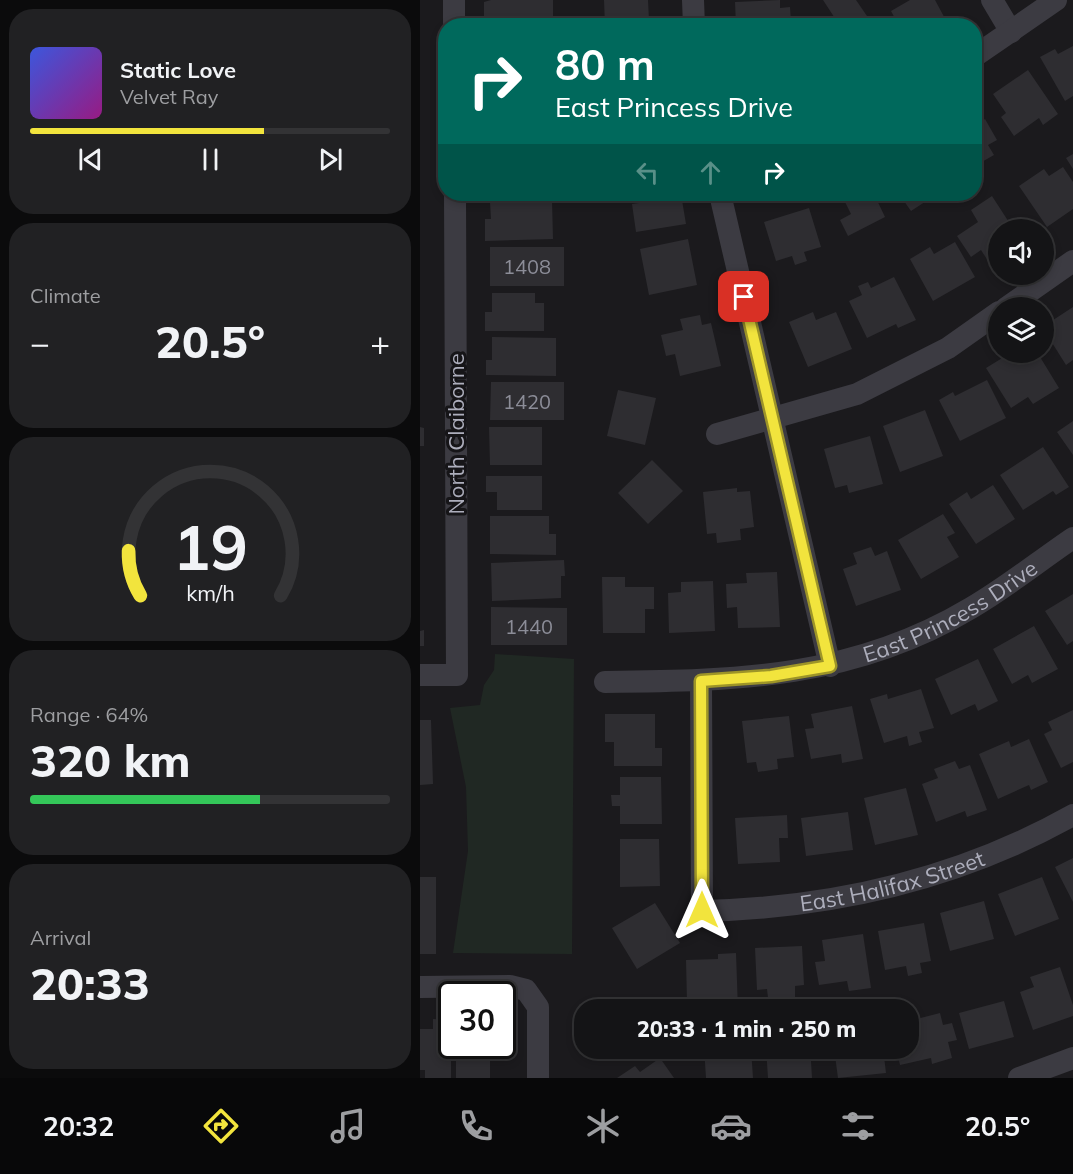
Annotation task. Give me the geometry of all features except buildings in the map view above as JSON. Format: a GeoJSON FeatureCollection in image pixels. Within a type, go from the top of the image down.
{"type":"FeatureCollection","features":[{"type":"Feature","properties":{"kind":"street"},"geometry":{"type":"LineString","coordinates":[[454,0],[454,18]]}},
{"type":"Feature","properties":{"kind":"street"},"geometry":{"type":"LineString","coordinates":[[693,0],[694,18]]}},
{"type":"Feature","properties":{"kind":"street"},"geometry":{"type":"LineString","coordinates":[[992,0],[1011,32]]}},
{"type":"Feature","properties":{"kind":"street"},"geometry":{"type":"LineString","coordinates":[[982,51],[1056,0]]}},
{"type":"Feature","properties":{"kind":"street","name":"North Claiborne"},"geometry":{"type":"LineString","coordinates":[[420,675],[456,675],[455,201]]}},
{"type":"Feature","properties":{"kind":"street"},"geometry":{"type":"LineString","coordinates":[[722,201],[830,666]]}},
{"type":"Feature","properties":{"kind":"street"},"geometry":{"type":"LineString","coordinates":[[1022,297],[1073,261]]}},
{"type":"Feature","properties":{"kind":"street"},"geometry":{"type":"LineString","coordinates":[[717,434],[774,420],[857,394],[899,375],[948,348],[988,320]]}},
{"type":"Feature","properties":{"kind":"street","name":"East Princess Drive"},"geometry":{"type":"LineString","coordinates":[[605,682],[701,681],[771,676],[830,666],[884,648],[963,613],[1073,538]]}},
{"type":"Feature","properties":{"kind":"street","name":"East Halifax Street"},"geometry":{"type":"LineString","coordinates":[[701,681],[702,910],[753,910],[867,894],[926,878],[1022,842],[1073,814]]}},
{"type":"Feature","properties":{"kind":"street"},"geometry":{"type":"LineString","coordinates":[[420,987],[510,986],[526,990],[538,1007],[538,1078]]}},
{"type":"Feature","properties":{"kind":"street"},"geometry":{"type":"LineString","coordinates":[[1019,1078],[1073,1058]]}},
{"type":"Feature","properties":{"kind":"shaded area"},"geometry":{"type":"Polygon","coordinates":[[[495,654],[574,659],[572,954],[453,953],[468,851],[466,787],[450,708],[480,705],[484,685],[494,670],[495,654]]]}},
{"type":"Feature","properties":{"kind":"route"},"geometry":{"type":"LineString","coordinates":[[702,910],[701,681],[771,676],[830,666],[744,297]]}}]}
